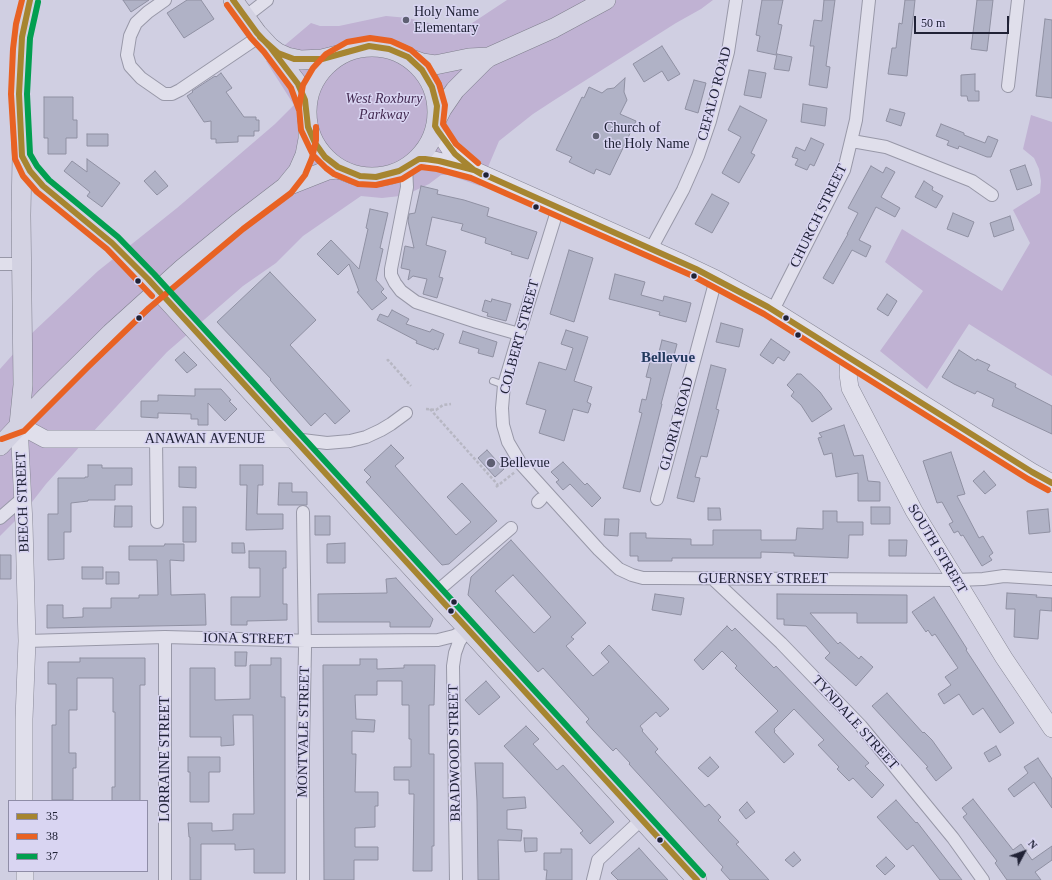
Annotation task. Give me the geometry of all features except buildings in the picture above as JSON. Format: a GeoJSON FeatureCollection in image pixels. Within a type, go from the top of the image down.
{"type":"FeatureCollection","features":[{"type":"Feature","properties":{"kind":"main road"},"geometry":{"type":"LineString","coordinates":[[233,0],[298,84],[307,107]]}},
{"type":"Feature","properties":{"kind":"main road"},"geometry":{"type":"LineString","coordinates":[[285,187],[328,170],[337,169],[360,176],[376,177],[392,174],[409,165],[419,157],[430,142],[442,109],[455,90],[489,57],[554,28],[606,0]]}},
{"type":"Feature","properties":{"kind":"main road","name":"BEECH STREET"},"geometry":{"type":"LineString","coordinates":[[19,425],[23,385],[21,215],[22,156],[19,73],[22,37],[28,8]]}},
{"type":"Feature","properties":{"kind":"main road"},"geometry":{"type":"LineString","coordinates":[[265,42],[287,57],[301,60],[322,59],[340,55]]}},
{"type":"Feature","properties":{"kind":"main road"},"geometry":{"type":"LineString","coordinates":[[0,446],[82,361],[158,290],[254,210],[285,187],[298,171],[305,155],[308,138],[307,107],[310,89],[319,73],[332,60],[349,50],[369,46],[389,49],[422,63],[434,65],[470,58],[489,57]]}},
{"type":"Feature","properties":{"kind":"main road"},"geometry":{"type":"LineString","coordinates":[[408,57],[422,70],[432,87],[437,106],[436,123]]}},
{"type":"Feature","properties":{"kind":"main road"},"geometry":{"type":"LineString","coordinates":[[308,127],[315,143],[325,156],[345,171]]}},
{"type":"Feature","properties":{"kind":"main road"},"geometry":{"type":"LineString","coordinates":[[22,156],[30,171],[43,186],[112,243],[158,290],[697,880]]}},
{"type":"Feature","properties":{"kind":"street"},"geometry":{"type":"LineString","coordinates":[[165,0],[136,23],[130,36],[127,55],[130,66],[141,78],[164,94],[172,94],[180,90],[265,42]]}},
{"type":"Feature","properties":{"kind":"street"},"geometry":{"type":"LineString","coordinates":[[245,16],[267,0]]}},
{"type":"Feature","properties":{"kind":"street","name":"CEFALO ROAD"},"geometry":{"type":"LineString","coordinates":[[651,249],[683,190],[698,156],[710,121],[728,52],[736,0]]}},
{"type":"Feature","properties":{"kind":"street","name":"CHURCH STREET"},"geometry":{"type":"LineString","coordinates":[[774,310],[844,170],[856,120],[869,0]]}},
{"type":"Feature","properties":{"kind":"street"},"geometry":{"type":"LineString","coordinates":[[1008,86],[1018,0]]}},
{"type":"Feature","properties":{"kind":"street"},"geometry":{"type":"LineString","coordinates":[[436,123],[450,149],[474,170]]}},
{"type":"Feature","properties":{"kind":"street"},"geometry":{"type":"LineString","coordinates":[[852,141],[886,148],[965,178],[992,195]]}},
{"type":"Feature","properties":{"kind":"street"},"geometry":{"type":"LineString","coordinates":[[519,334],[416,302],[401,291],[395,283],[391,275],[391,269],[407,187],[409,165],[419,159],[430,159],[474,170],[716,279],[774,310],[1032,472],[1052,483]]}},
{"type":"Feature","properties":{"kind":"street","name":"COLBERT STREET"},"geometry":{"type":"LineString","coordinates":[[519,467],[508,442],[503,425],[499,383],[519,334],[558,208]]}},
{"type":"Feature","properties":{"kind":"street"},"geometry":{"type":"LineString","coordinates":[[0,264],[22,264]]}},
{"type":"Feature","properties":{"kind":"street","name":"GLORIA ROAD"},"geometry":{"type":"LineString","coordinates":[[657,499],[716,279]]}},
{"type":"Feature","properties":{"kind":"street","name":"SOUTH STREET"},"geometry":{"type":"LineString","coordinates":[[849,358],[848,374],[850,388],[914,511],[1004,658],[1052,729]]}},
{"type":"Feature","properties":{"kind":"street","name":"ANAWAN AVENUE"},"geometry":{"type":"LineString","coordinates":[[19,425],[45,439],[294,439],[327,443],[350,441],[366,437],[391,424],[406,412]]}},
{"type":"Feature","properties":{"kind":"street"},"geometry":{"type":"LineString","coordinates":[[0,431],[19,425]]}},
{"type":"Feature","properties":{"kind":"street","name":"BEECH STREET"},"geometry":{"type":"LineString","coordinates":[[19,425],[23,498],[27,641],[24,719],[24,800]]}},
{"type":"Feature","properties":{"kind":"street"},"geometry":{"type":"LineString","coordinates":[[156,439],[157,522]]}},
{"type":"Feature","properties":{"kind":"street","name":"GUERNSEY STREET"},"geometry":{"type":"LineString","coordinates":[[519,467],[619,569],[643,578],[956,580],[983,579],[1004,576],[1052,579]]}},
{"type":"Feature","properties":{"kind":"street"},"geometry":{"type":"LineString","coordinates":[[0,518],[23,498]]}},
{"type":"Feature","properties":{"kind":"street","name":"MONTVALE STREET"},"geometry":{"type":"LineString","coordinates":[[303,512],[305,640],[303,880]]}},
{"type":"Feature","properties":{"kind":"street"},"geometry":{"type":"LineString","coordinates":[[434,592],[507,531]]}},
{"type":"Feature","properties":{"kind":"street","name":"TYNDALE STREET"},"geometry":{"type":"LineString","coordinates":[[713,579],[781,643],[861,726],[953,838],[983,880]]}},
{"type":"Feature","properties":{"kind":"street","name":"IONA STREET"},"geometry":{"type":"LineString","coordinates":[[27,641],[165,637],[357,642],[438,640],[454,636],[468,629]]}},
{"type":"Feature","properties":{"kind":"street","name":"BRADWOOD STREET"},"geometry":{"type":"LineString","coordinates":[[456,880],[453,666],[455,653],[459,642],[468,629]]}},
{"type":"Feature","properties":{"kind":"street","name":"LORRAINE STREET"},"geometry":{"type":"LineString","coordinates":[[165,637],[165,880]]}},
{"type":"Feature","properties":{"kind":"street"},"geometry":{"type":"LineString","coordinates":[[593,880],[598,860],[642,819]]}},
{"type":"Feature","properties":{"kind":"path"},"geometry":{"type":"LineString","coordinates":[[387,361],[388,360],[412,386]]}},
{"type":"Feature","properties":{"kind":"path"},"geometry":{"type":"LineString","coordinates":[[426,409],[436,410],[443,405],[451,404]]}},
{"type":"Feature","properties":{"kind":"path"},"geometry":{"type":"LineString","coordinates":[[430,409],[497,486],[519,467]]}},
{"type":"Feature","properties":{"kind":"green space","name":"West Roxbury Parkway"},"geometry":{"type":"Polygon","coordinates":[[[507,0],[713,0],[533,114],[499,141],[480,186],[449,175],[441,175],[429,184],[400,196],[382,198],[361,196],[303,236],[276,263],[243,286],[167,352],[46,484],[25,511],[0,536],[0,369],[31,334],[98,271],[177,208],[275,124],[294,105],[266,61],[311,23],[320,26],[339,26],[386,16],[408,18],[433,24],[454,35],[507,0]]]}},
{"type":"Feature","properties":{"kind":"green space"},"geometry":{"type":"Polygon","coordinates":[[[1031,115],[1052,122],[1052,376],[969,324],[927,389],[880,351],[923,291],[885,262],[902,229],[1002,291],[1030,243],[1013,210],[1040,193],[1041,181],[1039,169],[1034,158],[1023,149],[1031,115]]]}},
{"type":"Feature","properties":{"kind":"transit line","name":"38"},"geometry":{"type":"LineString","coordinates":[[22,0],[16,24],[13,49],[11,94],[15,159],[23,176],[37,192],[107,249],[152,296]]}},
{"type":"Feature","properties":{"kind":"transit line","name":"35"},"geometry":{"type":"LineString","coordinates":[[30,0],[22,37],[19,94],[22,156],[30,171],[43,186],[112,243],[148,279],[697,880]]}},
{"type":"Feature","properties":{"kind":"transit line","name":"35"},"geometry":{"type":"LineString","coordinates":[[233,0],[257,33],[270,47],[298,84],[305,100],[308,127],[315,143],[325,157],[338,167],[360,176],[376,177],[399,171],[419,159],[425,159],[474,170],[696,269],[768,307],[1052,483]]}},
{"type":"Feature","properties":{"kind":"transit line","name":"37"},"geometry":{"type":"LineString","coordinates":[[38,2],[30,38],[27,94],[30,154],[37,166],[49,180],[118,237],[154,274],[703,875]]}},
{"type":"Feature","properties":{"kind":"transit line","name":"38"},"geometry":{"type":"LineString","coordinates":[[227,5],[291,88],[299,110]]}},
{"type":"Feature","properties":{"kind":"transit line","name":"35"},"geometry":{"type":"LineString","coordinates":[[260,37],[278,53],[294,59],[322,59],[369,46],[389,49],[408,57],[422,70],[432,87],[437,106],[435,126],[438,131],[455,154],[481,174]]}},
{"type":"Feature","properties":{"kind":"transit line","name":"38"},"geometry":{"type":"LineString","coordinates":[[478,163],[456,144],[443,124],[445,105],[439,84],[428,65],[411,50],[391,41],[370,38],[347,42],[326,54],[313,68],[303,85],[299,107],[301,130],[313,155],[334,174],[358,184],[376,185],[402,179],[421,167],[437,169],[471,178],[693,276],[764,314],[1048,490]]}},
{"type":"Feature","properties":{"kind":"transit line","name":"38"},"geometry":{"type":"LineString","coordinates":[[2,439],[24,431],[149,308],[243,229],[291,193],[305,175],[312,158],[316,140],[316,127]]}},
{"type":"Feature","properties":{"kind":"place","name":"Holy Name Elementary"},"geometry":{"type":"Point","coordinates":[406,20]}},
{"type":"Feature","properties":{"kind":"place","name":"Church of the Holy Name"},"geometry":{"type":"Point","coordinates":[596,136]}},
{"type":"Feature","properties":{"kind":"place","name":"Bellevue"},"geometry":{"type":"Point","coordinates":[491,463]}},
{"type":"Feature","properties":{"kind":"district","name":"Bellevue"},"geometry":{"type":"Point","coordinates":[668,358]}}]}
